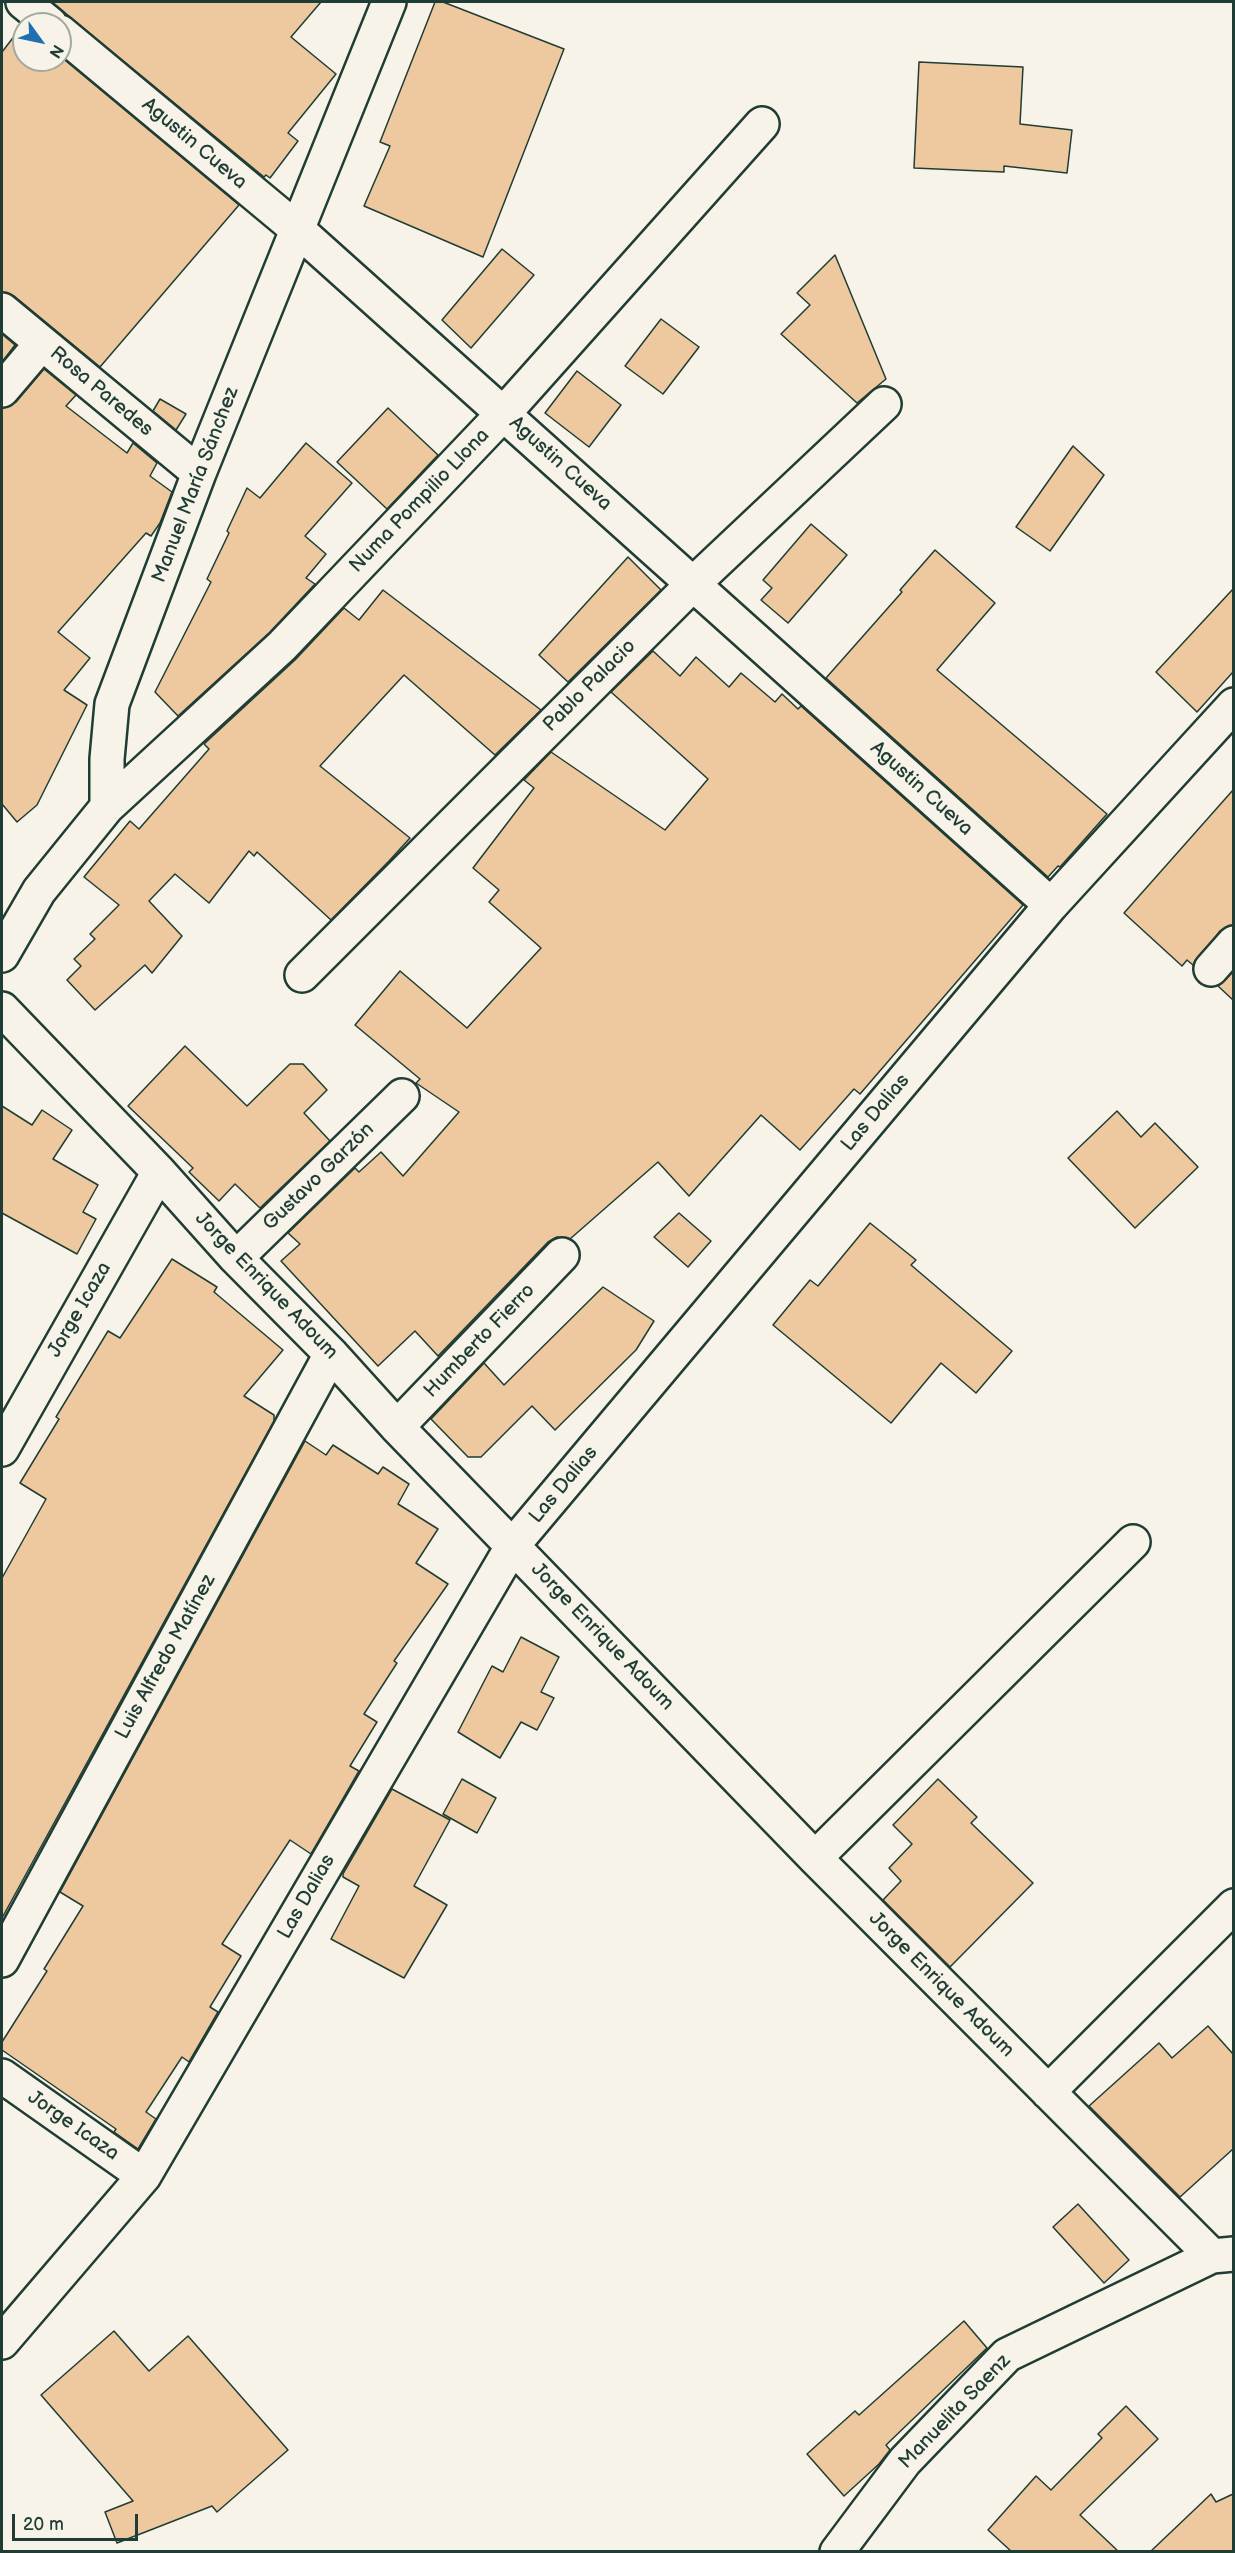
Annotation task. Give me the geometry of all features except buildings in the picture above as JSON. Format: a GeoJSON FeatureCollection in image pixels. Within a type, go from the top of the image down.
{"type":"FeatureCollection","features":[{"type":"Feature","properties":{"kind":"street"},"geometry":{"type":"LineString","coordinates":[[23,2],[35,12]]}},
{"type":"Feature","properties":{"kind":"street","name":"Manuel María Sánchez"},"geometry":{"type":"LineString","coordinates":[[107,807],[107,759],[112,704],[199,473],[389,2]]}},
{"type":"Feature","properties":{"kind":"street","name":"Agustin Cueva"},"geometry":{"type":"LineString","coordinates":[[72,42],[298,230],[1051,905]]}},
{"type":"Feature","properties":{"kind":"street","name":"Numa Pompilio Llona"},"geometry":{"type":"LineString","coordinates":[[107,807],[282,646],[504,413],[762,124]]}},
{"type":"Feature","properties":{"kind":"street","name":"Rosa Paredes"},"geometry":{"type":"LineString","coordinates":[[2,310],[199,473]]}},
{"type":"Feature","properties":{"kind":"street"},"geometry":{"type":"LineString","coordinates":[[2,390],[42,343]]}},
{"type":"Feature","properties":{"kind":"street","name":"Pablo Palacio"},"geometry":{"type":"LineString","coordinates":[[302,975],[693,584],[884,404]]}},
{"type":"Feature","properties":{"kind":"street","name":"Las Dalias"},"geometry":{"type":"LineString","coordinates":[[2,2342],[144,2176],[513,1545],[1051,905],[1233,705]]}},
{"type":"Feature","properties":{"kind":"street"},"geometry":{"type":"LineString","coordinates":[[2,956],[39,891],[107,807]]}},
{"type":"Feature","properties":{"kind":"street"},"geometry":{"type":"LineString","coordinates":[[1211,969],[1233,944]]}},
{"type":"Feature","properties":{"kind":"street","name":"Jorge Enrique Adoum"},"geometry":{"type":"LineString","coordinates":[[2,1009],[159,1172],[236,1258],[331,1354],[397,1427],[815,1857],[1048,2092],[1223,2255]]}},
{"type":"Feature","properties":{"kind":"street","name":"Gustavo Garzón"},"geometry":{"type":"LineString","coordinates":[[236,1258],[402,1096]]}},
{"type":"Feature","properties":{"kind":"street","name":"Jorge Icaza"},"geometry":{"type":"LineString","coordinates":[[2,1449],[159,1172]]}},
{"type":"Feature","properties":{"kind":"street","name":"Humberto Fierro"},"geometry":{"type":"LineString","coordinates":[[397,1427],[562,1255]]}},
{"type":"Feature","properties":{"kind":"street","name":"Luis Alfredo Matínez"},"geometry":{"type":"LineString","coordinates":[[2,1960],[331,1354]]}},
{"type":"Feature","properties":{"kind":"street"},"geometry":{"type":"LineString","coordinates":[[815,1857],[1133,1542]]}},
{"type":"Feature","properties":{"kind":"street"},"geometry":{"type":"LineString","coordinates":[[1048,2092],[1233,1906]]}},
{"type":"Feature","properties":{"kind":"street","name":"Jorge Icaza"},"geometry":{"type":"LineString","coordinates":[[2,2076],[144,2176]]}},
{"type":"Feature","properties":{"kind":"street","name":"Manuelita Saenz"},"geometry":{"type":"LineString","coordinates":[[837,2552],[904,2462],[1007,2355],[1223,2255]]}}]}
